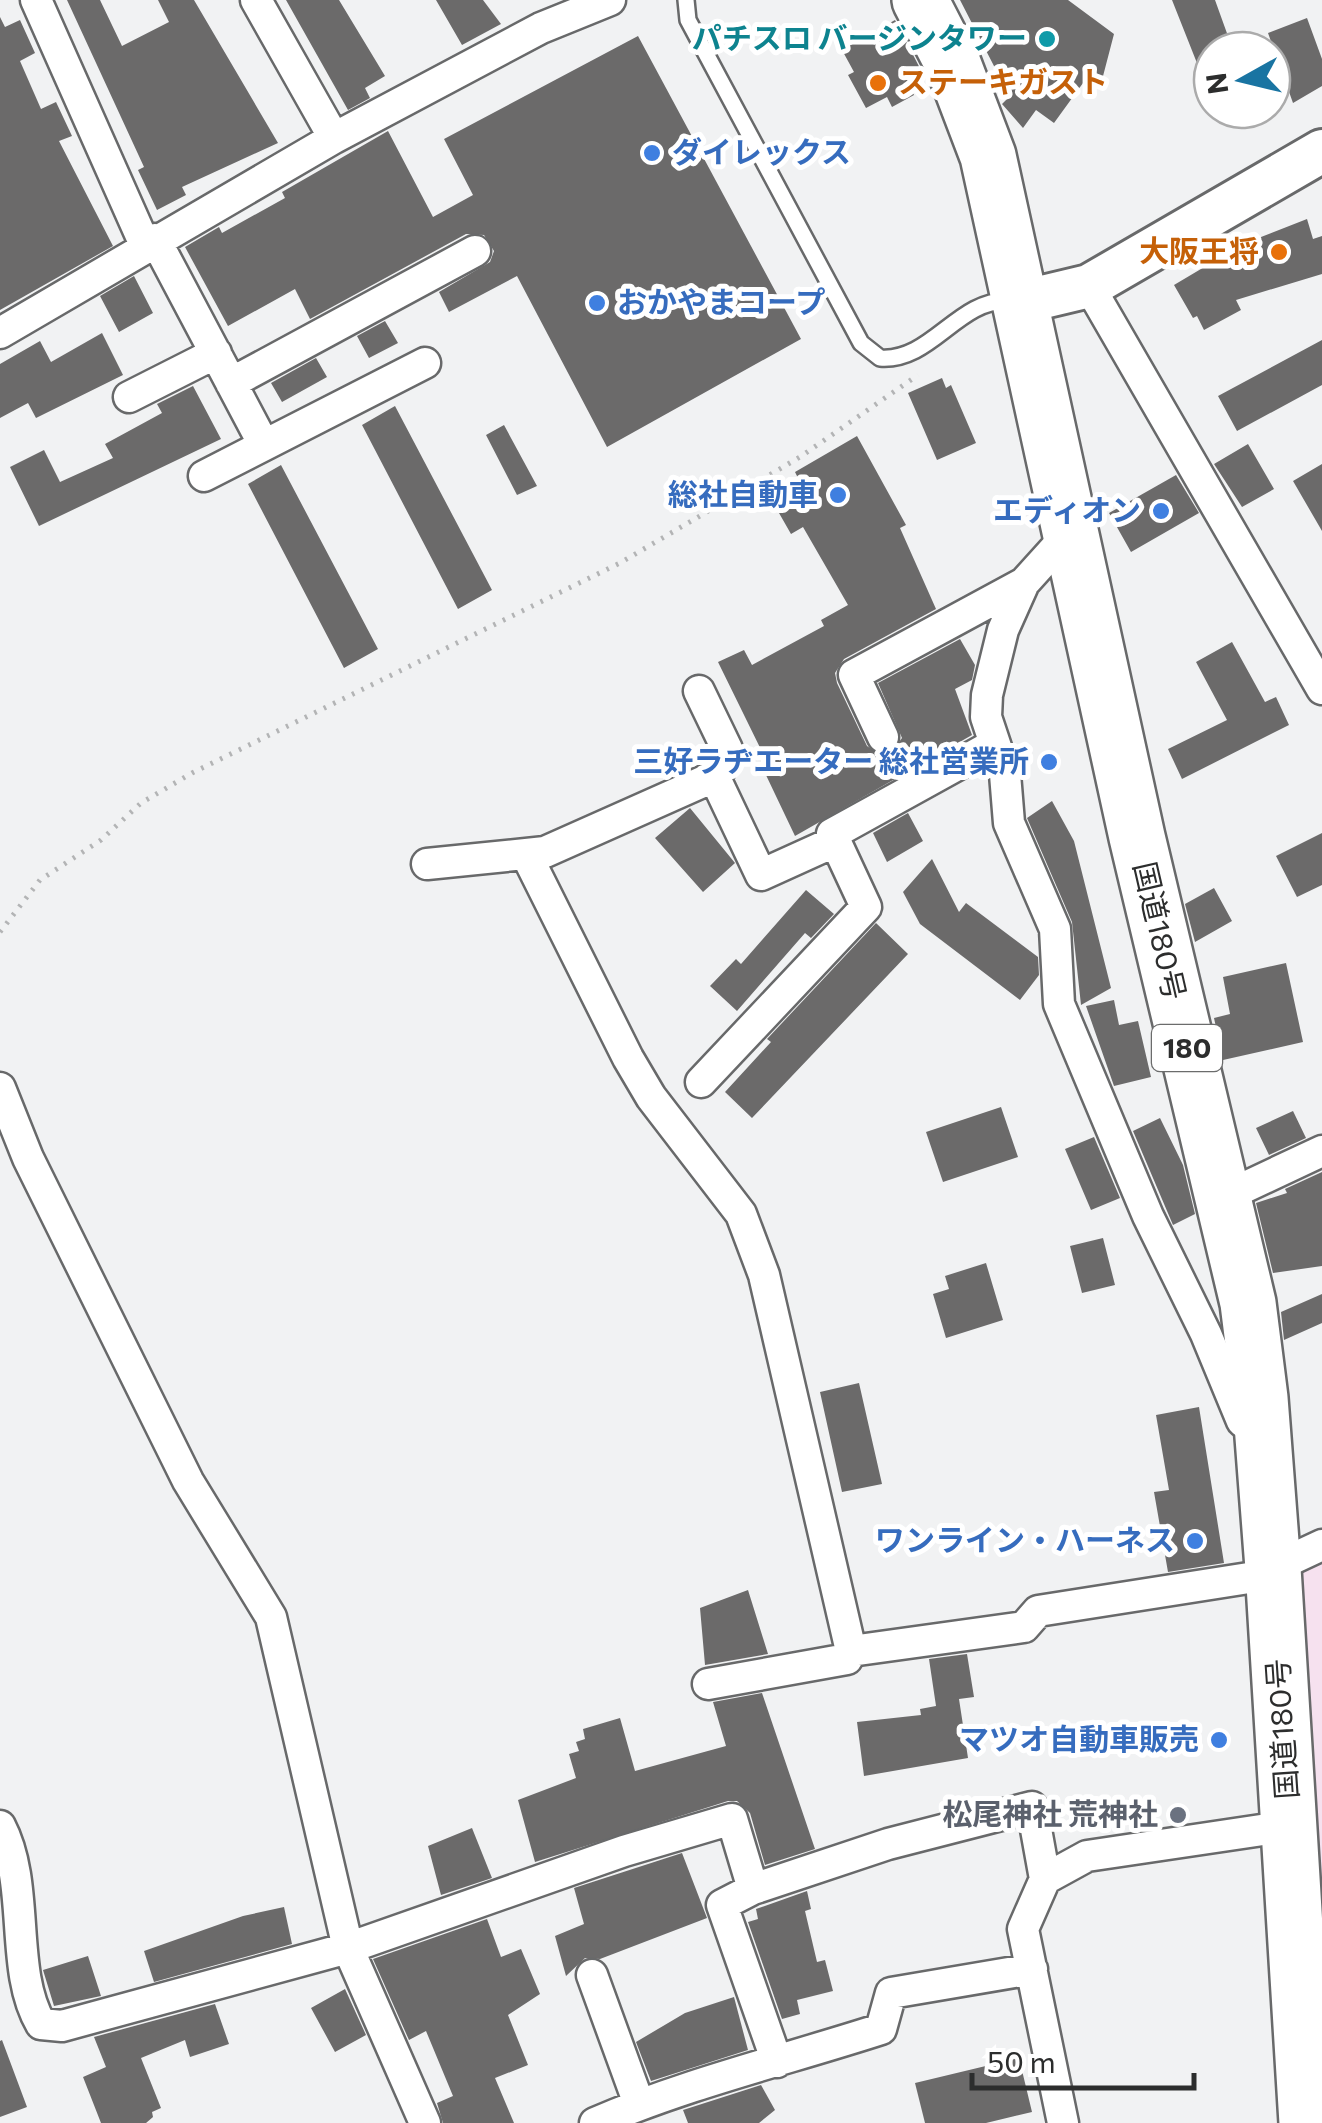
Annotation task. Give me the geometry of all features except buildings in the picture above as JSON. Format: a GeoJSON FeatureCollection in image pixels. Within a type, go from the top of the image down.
{"type":"FeatureCollection","features":[{"type":"Feature","properties":{"kind":"highway","name":"国道180号"},"geometry":{"type":"LineString","coordinates":[[920,0],[953,64],[988,156],[1248,1303],[1264,1436],[1274,1571],[1307,2123]]}},
{"type":"Feature","properties":{"kind":"street"},"geometry":{"type":"LineString","coordinates":[[36,0],[150,242],[216,353],[264,445]]}},
{"type":"Feature","properties":{"kind":"street"},"geometry":{"type":"LineString","coordinates":[[256,0],[334,138]]}},
{"type":"Feature","properties":{"kind":"street"},"geometry":{"type":"LineString","coordinates":[[0,333],[334,138],[542,28],[610,0]]}},
{"type":"Feature","properties":{"kind":"street"},"geometry":{"type":"LineString","coordinates":[[1022,302],[1089,286],[1322,152]]}},
{"type":"Feature","properties":{"kind":"street"},"geometry":{"type":"LineString","coordinates":[[231,383],[475,251]]}},
{"type":"Feature","properties":{"kind":"street"},"geometry":{"type":"LineString","coordinates":[[1089,286],[1322,689]]}},
{"type":"Feature","properties":{"kind":"street"},"geometry":{"type":"LineString","coordinates":[[128,397],[216,353]]}},
{"type":"Feature","properties":{"kind":"street"},"geometry":{"type":"LineString","coordinates":[[204,476],[426,363]]}},
{"type":"Feature","properties":{"kind":"street"},"geometry":{"type":"LineString","coordinates":[[1071,531],[1024,583],[1003,630],[986,695],[986,717],[1005,774],[1009,824],[1055,929],[1059,1004],[1148,1216],[1206,1334],[1242,1421],[1264,1436]]}},
{"type":"Feature","properties":{"kind":"street"},"geometry":{"type":"LineString","coordinates":[[883,737],[854,675],[1024,583]]}},
{"type":"Feature","properties":{"kind":"street"},"geometry":{"type":"LineString","coordinates":[[427,864],[545,852],[714,776],[727,749],[699,691]]}},
{"type":"Feature","properties":{"kind":"street"},"geometry":{"type":"LineString","coordinates":[[700,1082],[866,907],[832,834],[995,744]]}},
{"type":"Feature","properties":{"kind":"street"},"geometry":{"type":"LineString","coordinates":[[714,776],[761,875],[836,841]]}},
{"type":"Feature","properties":{"kind":"street"},"geometry":{"type":"LineString","coordinates":[[526,854],[651,1097],[741,1214],[764,1275],[850,1652],[847,1660],[708,1684]]}},
{"type":"Feature","properties":{"kind":"street"},"geometry":{"type":"LineString","coordinates":[[0,1088],[28,1158],[188,1481],[271,1616],[348,1948],[425,2123]]}},
{"type":"Feature","properties":{"kind":"street"},"geometry":{"type":"LineString","coordinates":[[1222,1198],[1322,1151]]}},
{"type":"Feature","properties":{"kind":"street"},"geometry":{"type":"LineString","coordinates":[[850,1652],[1024,1627],[1038,1611],[1274,1571],[1322,1545]]}},
{"type":"Feature","properties":{"kind":"street"},"geometry":{"type":"LineString","coordinates":[[777,2062],[722,1905],[754,1889],[888,1844],[1032,1807],[1045,1879],[1023,1929],[1064,2123]]}},
{"type":"Feature","properties":{"kind":"street"},"geometry":{"type":"LineString","coordinates":[[0,1826],[7,1838],[20,1909],[31,2007],[40,2024],[62,2026],[348,1948],[624,1851],[732,1820],[754,1889]]}},
{"type":"Feature","properties":{"kind":"street"},"geometry":{"type":"LineString","coordinates":[[1045,1879],[1087,1856],[1290,1826]]}},
{"type":"Feature","properties":{"kind":"street"},"geometry":{"type":"LineString","coordinates":[[595,2123],[656,2108],[735,2070],[777,2062],[881,2029],[890,1993],[1032,1969]]}},
{"type":"Feature","properties":{"kind":"street"},"geometry":{"type":"LineString","coordinates":[[592,1975],[656,2108]]}},
{"type":"Feature","properties":{"kind":"lane"},"geometry":{"type":"LineString","coordinates":[[686,0],[688,20],[861,344],[880,358],[908,356],[987,300],[1022,302]]}},
{"type":"Feature","properties":{"kind":"path"},"geometry":{"type":"LineString","coordinates":[[0,932],[40,880],[101,840],[142,803],[228,755],[620,562],[800,457],[924,370]]}},
{"type":"Feature","properties":{"kind":"shaded area"},"geometry":{"type":"Polygon","coordinates":[[[1322,1560],[1322,1891],[1301,1570],[1322,1560]]]}},
{"type":"Feature","properties":{"kind":"place","name":"パチスロ バージンタワー"},"geometry":{"type":"Point","coordinates":[1047,39]}},
{"type":"Feature","properties":{"kind":"place","name":"ステーキガスト"},"geometry":{"type":"Point","coordinates":[878,83]}},
{"type":"Feature","properties":{"kind":"place","name":"ダイレックス"},"geometry":{"type":"Point","coordinates":[652,153]}},
{"type":"Feature","properties":{"kind":"place","name":"大阪王将"},"geometry":{"type":"Point","coordinates":[1279,252]}},
{"type":"Feature","properties":{"kind":"place","name":"おかやまコープ"},"geometry":{"type":"Point","coordinates":[597,303]}},
{"type":"Feature","properties":{"kind":"place","name":"総社自動車"},"geometry":{"type":"Point","coordinates":[838,495]}},
{"type":"Feature","properties":{"kind":"place","name":"エディオン"},"geometry":{"type":"Point","coordinates":[1161,511]}},
{"type":"Feature","properties":{"kind":"place","name":"三好ラヂエーター 総社営業所"},"geometry":{"type":"Point","coordinates":[1049,762]}},
{"type":"Feature","properties":{"kind":"place","name":"ワンライン・ハーネス"},"geometry":{"type":"Point","coordinates":[1195,1541]}},
{"type":"Feature","properties":{"kind":"place","name":"マツオ自動車販売"},"geometry":{"type":"Point","coordinates":[1219,1740]}},
{"type":"Feature","properties":{"kind":"place","name":"松尾神社 荒神社"},"geometry":{"type":"Point","coordinates":[1178,1815]}}]}
